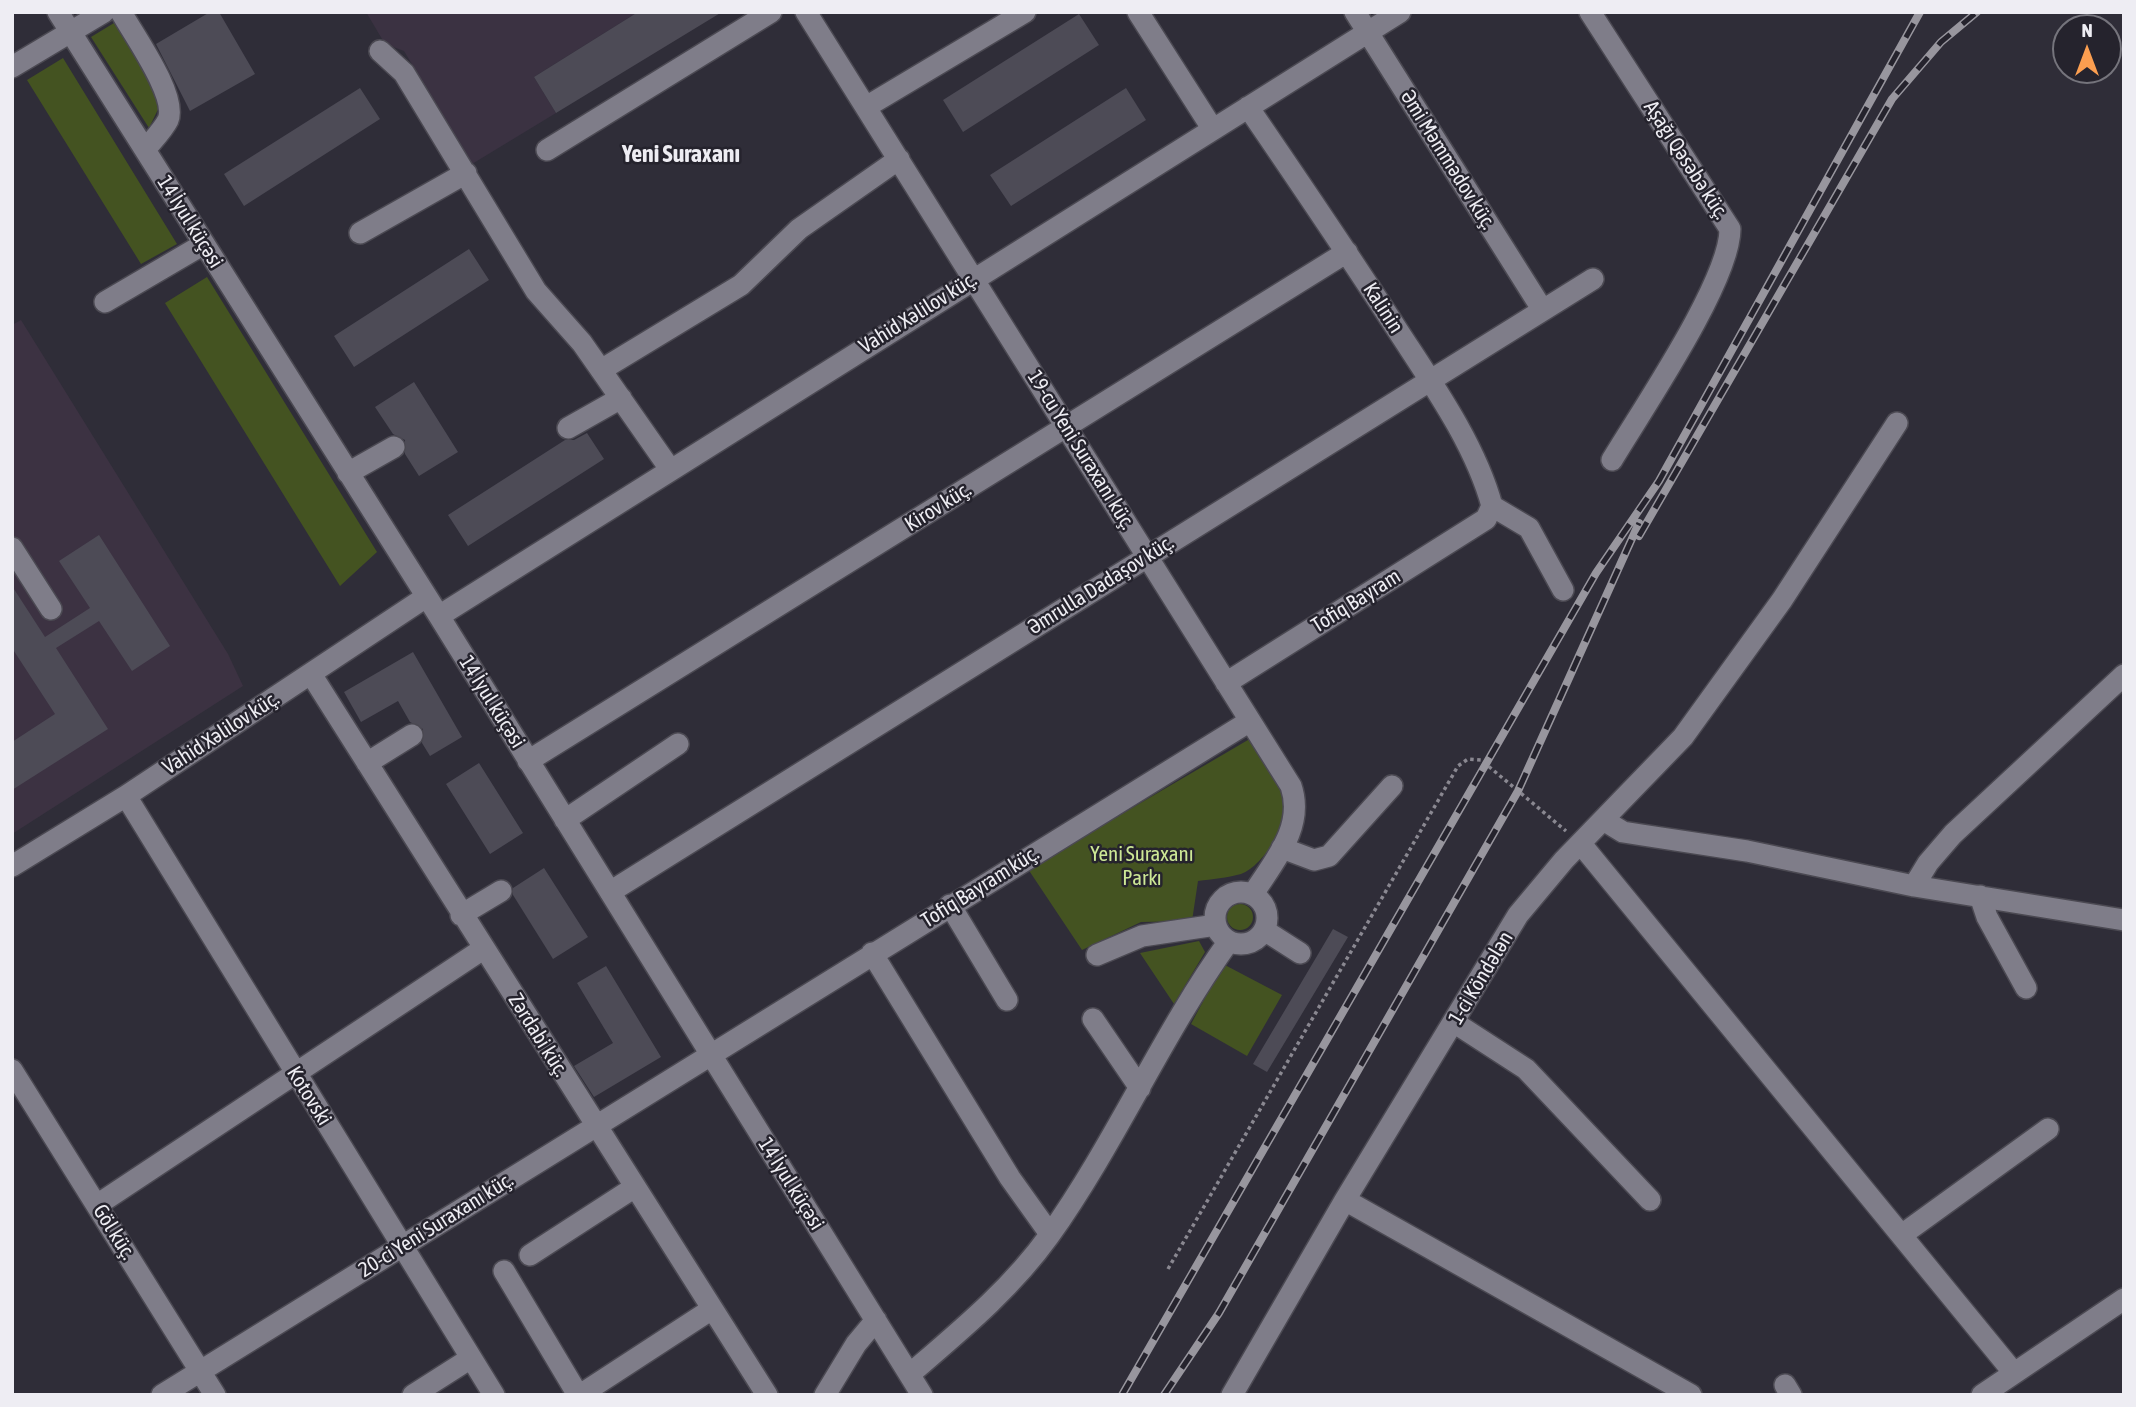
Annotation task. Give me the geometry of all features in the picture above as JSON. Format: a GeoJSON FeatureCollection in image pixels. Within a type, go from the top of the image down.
{"type":"FeatureCollection","features":[{"type":"Feature","properties":{"kind":"street","name":"14 İyul küçəsi"},"geometry":{"type":"LineString","coordinates":[[58,12],[439,616],[922,1395]]}},
{"type":"Feature","properties":{"kind":"street"},"geometry":{"type":"LineString","coordinates":[[12,67],[104,12]]}},
{"type":"Feature","properties":{"kind":"street"},"geometry":{"type":"LineString","coordinates":[[121,12],[163,87],[170,105],[168,119],[145,150]]}},
{"type":"Feature","properties":{"kind":"street"},"geometry":{"type":"LineString","coordinates":[[547,150],[771,12]]}},
{"type":"Feature","properties":{"kind":"street","name":"19-cu Yeni Suraxanı küç."},"geometry":{"type":"LineString","coordinates":[[807,12],[1250,720],[1295,798],[1294,823],[1282,848],[1253,894]]}},
{"type":"Feature","properties":{"kind":"street"},"geometry":{"type":"LineString","coordinates":[[866,107],[1025,12]]}},
{"type":"Feature","properties":{"kind":"street"},"geometry":{"type":"LineString","coordinates":[[1138,12],[1212,128]]}},
{"type":"Feature","properties":{"kind":"street","name":"Əmi Məmmədov küç."},"geometry":{"type":"LineString","coordinates":[[1355,12],[1542,309]]}},
{"type":"Feature","properties":{"kind":"street","name":"Vahid Xəlilov küç."},"geometry":{"type":"LineString","coordinates":[[439,616],[1399,12]]}},
{"type":"Feature","properties":{"kind":"street","name":"Aşağı Qəsəbə küç."},"geometry":{"type":"LineString","coordinates":[[1590,12],[1730,229],[1730,247],[1683,342],[1612,460]]}},
{"type":"Feature","properties":{"kind":"street"},"geometry":{"type":"LineString","coordinates":[[380,51],[404,73],[536,292],[601,370],[670,470]]}},
{"type":"Feature","properties":{"kind":"street","name":"Kalinin"},"geometry":{"type":"LineString","coordinates":[[1248,107],[1430,380],[1480,471],[1489,513]]}},
{"type":"Feature","properties":{"kind":"street"},"geometry":{"type":"LineString","coordinates":[[601,370],[741,285],[799,229],[899,159]]}},
{"type":"Feature","properties":{"kind":"street"},"geometry":{"type":"LineString","coordinates":[[360,233],[466,173]]}},
{"type":"Feature","properties":{"kind":"street"},"geometry":{"type":"LineString","coordinates":[[105,302],[204,244]]}},
{"type":"Feature","properties":{"kind":"street","name":"Kirov küç."},"geometry":{"type":"LineString","coordinates":[[528,761],[1347,252]]}},
{"type":"Feature","properties":{"kind":"street","name":"Əmrulla Dadaşov küç."},"geometry":{"type":"LineString","coordinates":[[610,892],[1593,279]]}},
{"type":"Feature","properties":{"kind":"street"},"geometry":{"type":"LineString","coordinates":[[568,428],[621,398]]}},
{"type":"Feature","properties":{"kind":"street","name":"1-ci Köndələn"},"geometry":{"type":"LineString","coordinates":[[1232,1395],[1345,1200],[1455,1023],[1518,915],[1542,884],[1683,737],[1782,600],[1897,423]]}},
{"type":"Feature","properties":{"kind":"street"},"geometry":{"type":"LineString","coordinates":[[348,473],[394,447]]}},
{"type":"Feature","properties":{"kind":"street"},"geometry":{"type":"LineString","coordinates":[[1489,513],[1529,528],[1563,590]]}},
{"type":"Feature","properties":{"kind":"street","name":"Tofiq Bayram"},"geometry":{"type":"LineString","coordinates":[[1226,682],[1489,513]]}},
{"type":"Feature","properties":{"kind":"street"},"geometry":{"type":"LineString","coordinates":[[12,548],[51,608]]}},
{"type":"Feature","properties":{"kind":"street","name":"Vahid Xəlilov küç."},"geometry":{"type":"LineString","coordinates":[[12,866],[126,796],[426,597]]}},
{"type":"Feature","properties":{"kind":"street","name":"Zərdabi küç."},"geometry":{"type":"LineString","coordinates":[[311,674],[766,1395]]}},
{"type":"Feature","properties":{"kind":"street"},"geometry":{"type":"LineString","coordinates":[[1914,886],[1928,863],[1953,834],[2124,675]]}},
{"type":"Feature","properties":{"kind":"street","name":"Tofiq Bayram küç."},"geometry":{"type":"LineString","coordinates":[[709,1054],[1250,720]]}},
{"type":"Feature","properties":{"kind":"street"},"geometry":{"type":"LineString","coordinates":[[367,762],[412,734]]}},
{"type":"Feature","properties":{"kind":"street"},"geometry":{"type":"LineString","coordinates":[[565,820],[678,744]]}},
{"type":"Feature","properties":{"kind":"street"},"geometry":{"type":"LineString","coordinates":[[1282,848],[1314,860],[1329,856],[1392,786]]}},
{"type":"Feature","properties":{"kind":"street","name":"Kotovski"},"geometry":{"type":"LineString","coordinates":[[126,796],[494,1395]]}},
{"type":"Feature","properties":{"kind":"street"},"geometry":{"type":"LineString","coordinates":[[1605,821],[1623,832],[1747,851],[1914,886],[2124,919]]}},
{"type":"Feature","properties":{"kind":"street"},"geometry":{"type":"LineString","coordinates":[[1581,844],[1903,1234],[2014,1373]]}},
{"type":"Feature","properties":{"kind":"street"},"geometry":{"type":"LineString","coordinates":[[461,915],[501,891]]}},
{"type":"Feature","properties":{"kind":"street"},"geometry":{"type":"LineString","coordinates":[[910,1374],[991,1302],[1050,1234],[1140,1088],[1204,975],[1222,933],[1218,905],[1224,897],[1243,892],[1253,894],[1266,910],[1264,930],[1249,942],[1222,933],[1142,936],[1097,956]]}},
{"type":"Feature","properties":{"kind":"street"},"geometry":{"type":"LineString","coordinates":[[1980,896],[1987,916],[2026,988]]}},
{"type":"Feature","properties":{"kind":"street"},"geometry":{"type":"LineString","coordinates":[[950,905],[1007,1000]]}},
{"type":"Feature","properties":{"kind":"street"},"geometry":{"type":"LineString","coordinates":[[1264,930],[1300,953]]}},
{"type":"Feature","properties":{"kind":"street"},"geometry":{"type":"LineString","coordinates":[[97,1205],[483,949]]}},
{"type":"Feature","properties":{"kind":"street"},"geometry":{"type":"LineString","coordinates":[[872,953],[1010,1178],[1050,1234]]}},
{"type":"Feature","properties":{"kind":"street"},"geometry":{"type":"LineString","coordinates":[[1093,1019],[1140,1088]]}},
{"type":"Feature","properties":{"kind":"street"},"geometry":{"type":"LineString","coordinates":[[1455,1023],[1526,1069],[1650,1200]]}},
{"type":"Feature","properties":{"kind":"street","name":"20-ci Yeni Suraxanı küç."},"geometry":{"type":"LineString","coordinates":[[162,1395],[709,1054]]}},
{"type":"Feature","properties":{"kind":"street","name":"Göl küç."},"geometry":{"type":"LineString","coordinates":[[12,1070],[215,1395]]}},
{"type":"Feature","properties":{"kind":"street"},"geometry":{"type":"LineString","coordinates":[[1903,1234],[2048,1129]]}},
{"type":"Feature","properties":{"kind":"street"},"geometry":{"type":"LineString","coordinates":[[530,1255],[635,1187]]}},
{"type":"Feature","properties":{"kind":"street"},"geometry":{"type":"LineString","coordinates":[[1345,1200],[1691,1395]]}},
{"type":"Feature","properties":{"kind":"street"},"geometry":{"type":"LineString","coordinates":[[504,1271],[579,1395],[712,1309]]}},
{"type":"Feature","properties":{"kind":"street"},"geometry":{"type":"LineString","coordinates":[[1982,1395],[2124,1299]]}},
{"type":"Feature","properties":{"kind":"street"},"geometry":{"type":"LineString","coordinates":[[825,1395],[856,1344],[876,1320]]}},
{"type":"Feature","properties":{"kind":"street"},"geometry":{"type":"LineString","coordinates":[[414,1395],[471,1358]]}},
{"type":"Feature","properties":{"kind":"path"},"geometry":{"type":"LineString","coordinates":[[1168,1269],[1458,766],[1468,759],[1481,760],[1581,844]]}},
{"type":"Feature","properties":{"kind":"shaded area"},"geometry":{"type":"Polygon","coordinates":[[[366,12],[638,12],[534,77],[556,113],[472,164],[404,51],[385,44],[366,12]]]}},
{"type":"Feature","properties":{"kind":"shaded area"},"geometry":{"type":"Polygon","coordinates":[[[21,320],[228,654],[243,686],[12,834],[12,325],[21,320]]]}},
{"type":"Feature","properties":{"kind":"green space"},"geometry":{"type":"Polygon","coordinates":[[[114,23],[163,99],[149,128],[91,37],[114,23]]]}},
{"type":"Feature","properties":{"kind":"green space"},"geometry":{"type":"Polygon","coordinates":[[[63,58],[177,244],[141,264],[27,80],[63,58]]]}},
{"type":"Feature","properties":{"kind":"green space"},"geometry":{"type":"Polygon","coordinates":[[[207,277],[377,552],[340,586],[165,303],[207,277]]]}},
{"type":"Feature","properties":{"kind":"green space","name":"Yeni Suraxanı Parkı"},"geometry":{"type":"Polygon","coordinates":[[[1253,737],[1278,776],[1286,801],[1282,828],[1267,852],[1246,872],[1198,881],[1192,921],[1141,922],[1082,950],[1028,869],[1253,737]]]}},
{"type":"Feature","properties":{"kind":"green space"},"geometry":{"type":"Polygon","coordinates":[[[1240,904],[1249,908],[1253,917],[1249,926],[1240,930],[1231,926],[1227,917],[1231,908],[1240,904]]]}},
{"type":"Feature","properties":{"kind":"green space"},"geometry":{"type":"Polygon","coordinates":[[[1199,941],[1205,952],[1174,1004],[1140,953],[1199,941]]]}},
{"type":"Feature","properties":{"kind":"green space"},"geometry":{"type":"Polygon","coordinates":[[[1223,964],[1282,995],[1247,1056],[1191,1024],[1223,964]]]}},
{"type":"Feature","properties":{"kind":"building"},"geometry":{"type":"Polygon","coordinates":[[[210,12],[219,12],[255,74],[190,111],[156,44],[210,12]]]}},
{"type":"Feature","properties":{"kind":"building"},"geometry":{"type":"Polygon","coordinates":[[[638,12],[722,12],[556,113],[534,77],[638,12]]]}},
{"type":"Feature","properties":{"kind":"building"},"geometry":{"type":"Polygon","coordinates":[[[1079,14],[1099,45],[963,132],[943,100],[1079,14]]]}},
{"type":"Feature","properties":{"kind":"building"},"geometry":{"type":"Polygon","coordinates":[[[360,88],[380,119],[244,206],[224,174],[360,88]]]}},
{"type":"Feature","properties":{"kind":"building"},"geometry":{"type":"Polygon","coordinates":[[[1126,88],[1146,120],[1011,206],[990,175],[1126,88]]]}},
{"type":"Feature","properties":{"kind":"building"},"geometry":{"type":"Polygon","coordinates":[[[469,249],[489,280],[354,367],[334,336],[469,249]]]}},
{"type":"Feature","properties":{"kind":"building"},"geometry":{"type":"Polygon","coordinates":[[[414,382],[458,452],[419,476],[405,454],[405,440],[393,434],[375,407],[414,382]]]}},
{"type":"Feature","properties":{"kind":"building"},"geometry":{"type":"Polygon","coordinates":[[[587,433],[604,459],[468,546],[448,515],[565,440],[574,440],[587,433]]]}},
{"type":"Feature","properties":{"kind":"building"},"geometry":{"type":"Polygon","coordinates":[[[99,535],[170,646],[132,671],[99,621],[56,648],[108,729],[12,790],[12,742],[55,714],[12,648],[12,586],[45,637],[90,608],[59,561],[99,535]]]}},
{"type":"Feature","properties":{"kind":"building"},"geometry":{"type":"Polygon","coordinates":[[[413,652],[462,737],[430,756],[422,743],[423,729],[410,722],[398,701],[361,722],[344,692],[413,652]]]}},
{"type":"Feature","properties":{"kind":"building"},"geometry":{"type":"Polygon","coordinates":[[[479,763],[523,833],[490,854],[446,784],[479,763]]]}},
{"type":"Feature","properties":{"kind":"building"},"geometry":{"type":"Polygon","coordinates":[[[544,868],[588,937],[553,959],[513,895],[513,888],[544,868]]]}},
{"type":"Feature","properties":{"kind":"building"},"geometry":{"type":"Polygon","coordinates":[[[1333,929],[1348,937],[1267,1072],[1253,1064],[1333,929]]]}},
{"type":"Feature","properties":{"kind":"building"},"geometry":{"type":"Polygon","coordinates":[[[606,966],[661,1057],[594,1097],[574,1066],[613,1043],[577,983],[606,966]]]}},
{"type":"Feature","properties":{"kind":"railway"},"geometry":{"type":"LineString","coordinates":[[1122,1395],[1596,573],[1659,481],[1920,12]]}},
{"type":"Feature","properties":{"kind":"railway"},"geometry":{"type":"LineString","coordinates":[[1639,536],[1892,99],[1941,42],[1977,12]]}},
{"type":"Feature","properties":{"kind":"railway"},"geometry":{"type":"LineString","coordinates":[[1164,1395],[1219,1313],[1518,791],[1639,523]]}},
{"type":"Feature","properties":{"kind":"district","name":"Yeni Suraxanı"},"geometry":{"type":"Point","coordinates":[681,154]}}]}
